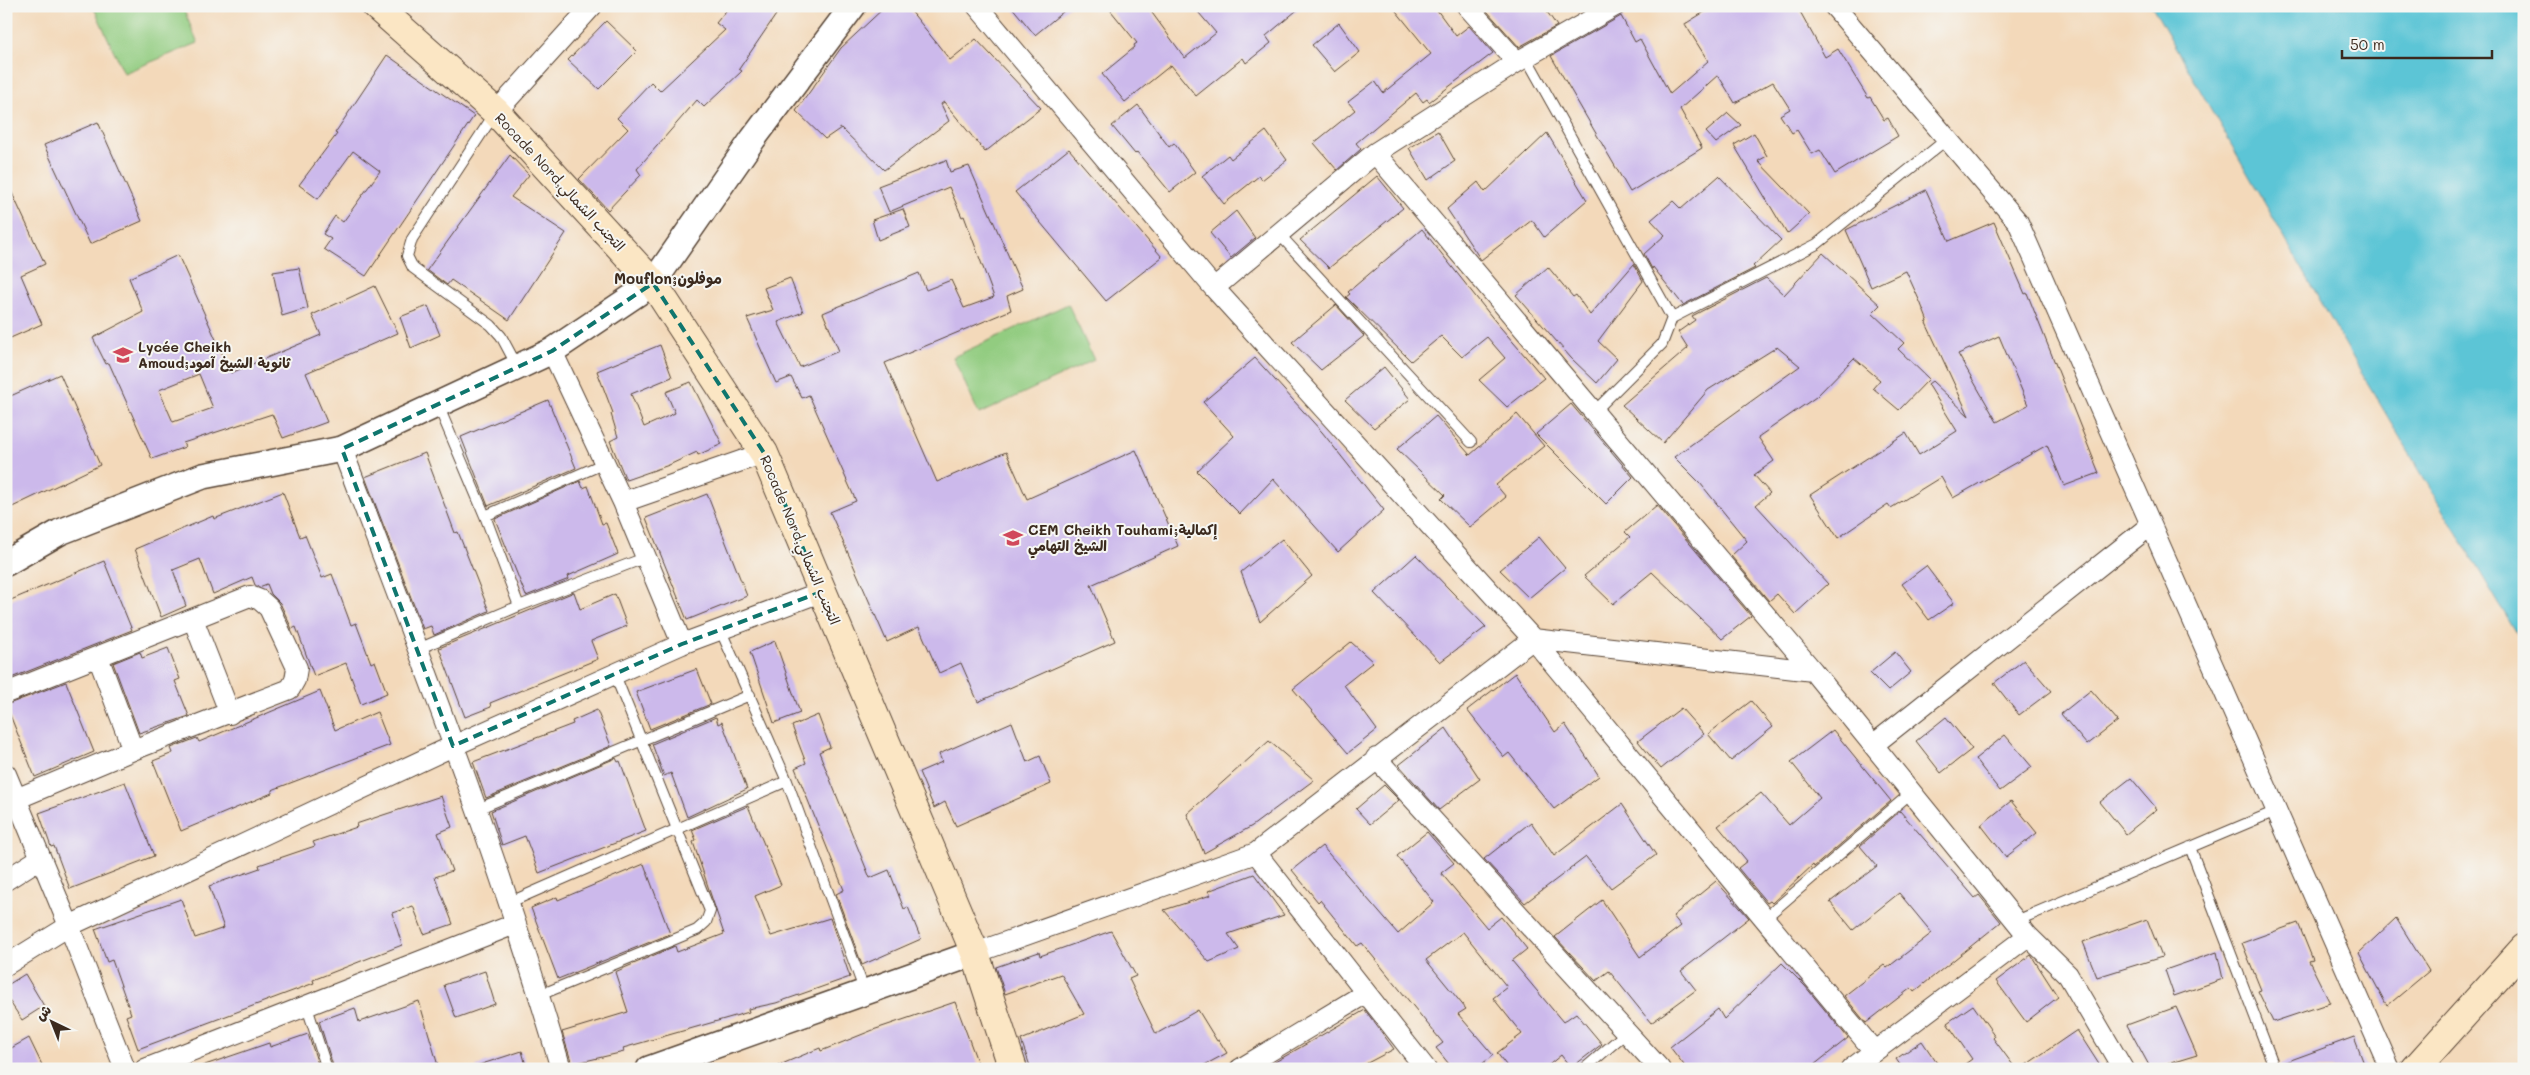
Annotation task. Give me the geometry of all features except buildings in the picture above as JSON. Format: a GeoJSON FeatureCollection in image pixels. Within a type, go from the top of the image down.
{"type":"FeatureCollection","features":[{"type":"Feature","properties":{"kind":"main road","name":"Rocade Nord,التجنب الشمالي"},"geometry":{"type":"LineString","coordinates":[[376,6],[496,112],[653,283],[764,453],[821,592],[975,953],[1012,1069]]}},
{"type":"Feature","properties":{"kind":"main road"},"geometry":{"type":"LineString","coordinates":[[2415,1069],[2524,948]]}},
{"type":"Feature","properties":{"kind":"street"},"geometry":{"type":"LineString","coordinates":[[496,112],[592,6]]}},
{"type":"Feature","properties":{"kind":"street"},"geometry":{"type":"LineString","coordinates":[[6,563],[60,532],[203,476],[342,449],[552,351],[653,283],[753,139],[853,6]]}},
{"type":"Feature","properties":{"kind":"street"},"geometry":{"type":"LineString","coordinates":[[977,6],[1214,288],[1532,639],[1874,1051]]}},
{"type":"Feature","properties":{"kind":"street"},"geometry":{"type":"LineString","coordinates":[[1467,6],[1521,60]]}},
{"type":"Feature","properties":{"kind":"street"},"geometry":{"type":"LineString","coordinates":[[1214,288],[1375,153],[1521,60],[1615,6]]}},
{"type":"Feature","properties":{"kind":"street"},"geometry":{"type":"LineString","coordinates":[[1834,6],[2018,222],[2390,1069]]}},
{"type":"Feature","properties":{"kind":"street"},"geometry":{"type":"LineString","coordinates":[[1375,153],[1813,671],[2022,928],[2068,975],[2123,1069]]}},
{"type":"Feature","properties":{"kind":"street"},"geometry":{"type":"LineString","coordinates":[[552,351],[623,502],[682,644]]}},
{"type":"Feature","properties":{"kind":"street"},"geometry":{"type":"LineString","coordinates":[[342,449],[418,649],[476,810],[540,995],[561,1069]]}},
{"type":"Feature","properties":{"kind":"street"},"geometry":{"type":"LineString","coordinates":[[623,502],[764,453]]}},
{"type":"Feature","properties":{"kind":"street"},"geometry":{"type":"LineString","coordinates":[[1873,744],[2151,525]]}},
{"type":"Feature","properties":{"kind":"street"},"geometry":{"type":"LineString","coordinates":[[6,965],[69,926],[453,746],[682,644],[821,592]]}},
{"type":"Feature","properties":{"kind":"street"},"geometry":{"type":"LineString","coordinates":[[6,693],[250,596],[260,600],[269,608],[296,668],[295,680],[290,689],[230,714],[133,750],[16,799]]}},
{"type":"Feature","properties":{"kind":"street"},"geometry":{"type":"LineString","coordinates":[[193,619],[230,714]]}},
{"type":"Feature","properties":{"kind":"street"},"geometry":{"type":"LineString","coordinates":[[649,1069],[1256,853],[1376,758],[1532,639],[1813,671]]}},
{"type":"Feature","properties":{"kind":"street"},"geometry":{"type":"LineString","coordinates":[[98,657],[133,750]]}},
{"type":"Feature","properties":{"kind":"street"},"geometry":{"type":"LineString","coordinates":[[1376,758],[1660,1069]]}},
{"type":"Feature","properties":{"kind":"street"},"geometry":{"type":"LineString","coordinates":[[6,774],[69,926],[125,1069]]}},
{"type":"Feature","properties":{"kind":"street"},"geometry":{"type":"LineString","coordinates":[[1256,853],[1426,1069]]}},
{"type":"Feature","properties":{"kind":"street"},"geometry":{"type":"LineString","coordinates":[[6,880],[40,859]]}},
{"type":"Feature","properties":{"kind":"street"},"geometry":{"type":"LineString","coordinates":[[145,1069],[515,924]]}},
{"type":"Feature","properties":{"kind":"street"},"geometry":{"type":"LineString","coordinates":[[1851,1069],[2022,928]]}},
{"type":"Feature","properties":{"kind":"street"},"geometry":{"type":"LineString","coordinates":[[1240,1069],[1366,993]]}},
{"type":"Feature","properties":{"kind":"lane"},"geometry":{"type":"LineString","coordinates":[[1521,60],[1672,318]]}},
{"type":"Feature","properties":{"kind":"lane"},"geometry":{"type":"LineString","coordinates":[[496,112],[412,240],[408,256],[413,268],[491,325],[504,342],[518,368]]}},
{"type":"Feature","properties":{"kind":"lane"},"geometry":{"type":"LineString","coordinates":[[1594,412],[1662,344],[1672,318],[1817,244],[1947,139]]}},
{"type":"Feature","properties":{"kind":"lane"},"geometry":{"type":"LineString","coordinates":[[1279,234],[1471,442]]}},
{"type":"Feature","properties":{"kind":"lane"},"geometry":{"type":"LineString","coordinates":[[438,404],[485,516],[518,606]]}},
{"type":"Feature","properties":{"kind":"lane"},"geometry":{"type":"LineString","coordinates":[[485,516],[605,463]]}},
{"type":"Feature","properties":{"kind":"lane"},"geometry":{"type":"LineString","coordinates":[[418,649],[518,606],[647,557]]}},
{"type":"Feature","properties":{"kind":"lane"},"geometry":{"type":"LineString","coordinates":[[721,631],[787,781],[865,993]]}},
{"type":"Feature","properties":{"kind":"lane"},"geometry":{"type":"LineString","coordinates":[[540,995],[697,930],[706,922],[710,911],[614,675]]}},
{"type":"Feature","properties":{"kind":"lane"},"geometry":{"type":"LineString","coordinates":[[476,810],[750,695]]}},
{"type":"Feature","properties":{"kind":"lane"},"geometry":{"type":"LineString","coordinates":[[508,903],[787,781]]}},
{"type":"Feature","properties":{"kind":"lane"},"geometry":{"type":"LineString","coordinates":[[1764,919],[1912,792]]}},
{"type":"Feature","properties":{"kind":"lane"},"geometry":{"type":"LineString","coordinates":[[2022,928],[2190,847],[2276,811]]}},
{"type":"Feature","properties":{"kind":"lane"},"geometry":{"type":"LineString","coordinates":[[2190,847],[2275,1069]]}},
{"type":"Feature","properties":{"kind":"lane"},"geometry":{"type":"LineString","coordinates":[[306,1007],[327,1069]]}},
{"type":"Feature","properties":{"kind":"lane"},"geometry":{"type":"LineString","coordinates":[[1584,1069],[1627,1032]]}},
{"type":"Feature","properties":{"kind":"highlighted area"},"geometry":{"type":"Polygon","coordinates":[[[653,283],[764,453],[821,592],[682,644],[453,746],[342,449],[552,351],[653,283]]]}},
{"type":"Feature","properties":{"kind":"green space"},"geometry":{"type":"Polygon","coordinates":[[[93,6],[182,6],[198,43],[124,73],[93,6]]]}},
{"type":"Feature","properties":{"kind":"green space"},"geometry":{"type":"Polygon","coordinates":[[[1068,304],[1094,360],[979,414],[953,357],[1068,304]]]}},
{"type":"Feature","properties":{"kind":"water"},"geometry":{"type":"Polygon","coordinates":[[[2152,6],[2524,6],[2524,646],[2364,377],[2152,6]]]}},
{"type":"Feature","properties":{"kind":"place","name":"Lycée Cheikh Amoud;ثانوية الشيخ آمود"},"geometry":{"type":"Point","coordinates":[123,355]}},
{"type":"Feature","properties":{"kind":"place","name":"CEM Cheikh Touhami;إكمالية الشيخ التهامي"},"geometry":{"type":"Point","coordinates":[1013,538]}},
{"type":"Feature","properties":{"kind":"district","name":"Mouflon;موفلون"},"geometry":{"type":"Point","coordinates":[668,279]}}]}
